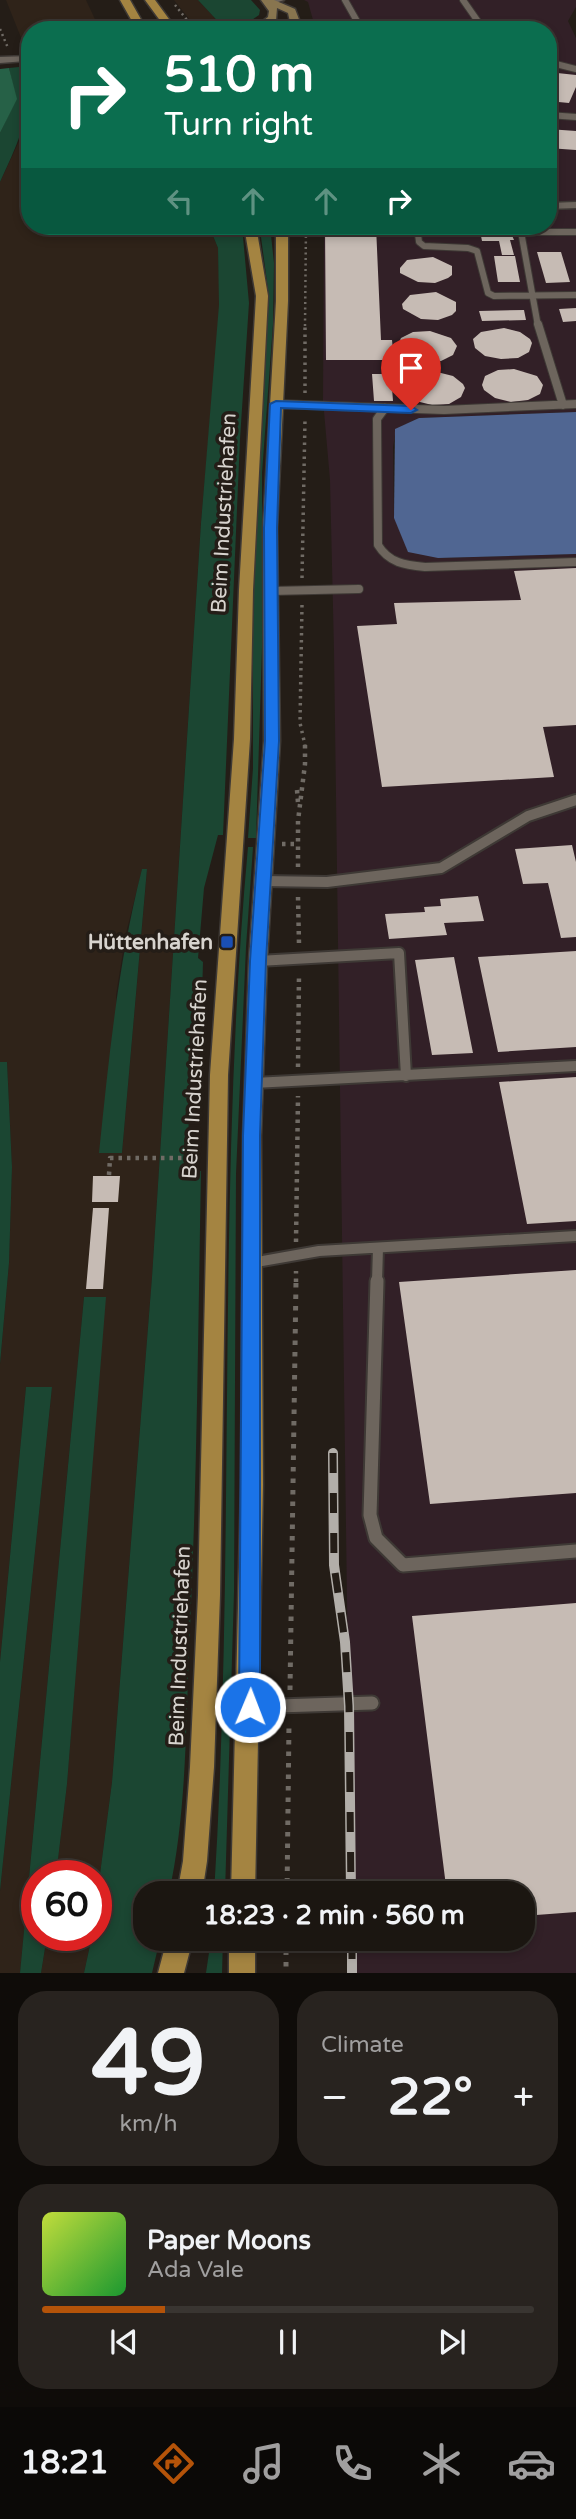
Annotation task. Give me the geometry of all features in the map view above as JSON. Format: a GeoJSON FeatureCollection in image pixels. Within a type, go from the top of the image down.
{"type":"FeatureCollection","features":[{"type":"Feature","properties":{"kind":"main road"},"geometry":{"type":"LineString","coordinates":[[125,0],[137,21]]}},
{"type":"Feature","properties":{"kind":"main road"},"geometry":{"type":"LineString","coordinates":[[150,0],[165,21]]}},
{"type":"Feature","properties":{"kind":"main road","name":"Beim Industriehafen"},"geometry":{"type":"LineString","coordinates":[[191,1881],[202,1754],[209,1595],[219,1075],[242,739],[246,590],[261,296],[253,235]]}},
{"type":"Feature","properties":{"kind":"main road"},"geometry":{"type":"LineString","coordinates":[[243,1881],[250,1707],[250,1262],[253,1083],[272,741],[270,591],[282,301],[282,235]]}},
{"type":"Feature","properties":{"kind":"main road"},"geometry":{"type":"LineString","coordinates":[[171,1973],[177,1951]]}},
{"type":"Feature","properties":{"kind":"main road"},"geometry":{"type":"LineString","coordinates":[[242,1951],[242,1973]]}},
{"type":"Feature","properties":{"kind":"street"},"geometry":{"type":"LineString","coordinates":[[269,21],[273,18],[274,11],[271,1]]}},
{"type":"Feature","properties":{"kind":"street"},"geometry":{"type":"LineString","coordinates":[[271,1],[292,11],[295,21]]}},
{"type":"Feature","properties":{"kind":"street"},"geometry":{"type":"LineString","coordinates":[[0,60],[21,58]]}},
{"type":"Feature","properties":{"kind":"street"},"geometry":{"type":"LineString","coordinates":[[557,206],[576,205]]}},
{"type":"Feature","properties":{"kind":"lane"},"geometry":{"type":"LineString","coordinates":[[345,0],[357,21]]}},
{"type":"Feature","properties":{"kind":"lane"},"geometry":{"type":"LineString","coordinates":[[463,0],[478,21]]}},
{"type":"Feature","properties":{"kind":"lane"},"geometry":{"type":"LineString","coordinates":[[557,64],[576,69]]}},
{"type":"Feature","properties":{"kind":"lane"},"geometry":{"type":"LineString","coordinates":[[557,116],[576,117]]}},
{"type":"Feature","properties":{"kind":"lane"},"geometry":{"type":"LineString","coordinates":[[557,231],[576,232]]}},
{"type":"Feature","properties":{"kind":"lane"},"geometry":{"type":"LineString","coordinates":[[418,235],[419,242],[424,246],[468,248],[477,251],[490,295],[576,295]]}},
{"type":"Feature","properties":{"kind":"lane"},"geometry":{"type":"LineString","coordinates":[[522,235],[538,326],[563,405]]}},
{"type":"Feature","properties":{"kind":"lane"},"geometry":{"type":"LineString","coordinates":[[276,404],[444,410],[576,404]]}},
{"type":"Feature","properties":{"kind":"lane"},"geometry":{"type":"LineString","coordinates":[[384,408],[377,419],[377,545],[384,555],[400,564],[425,567],[576,562]]}},
{"type":"Feature","properties":{"kind":"lane"},"geometry":{"type":"LineString","coordinates":[[270,591],[359,589]]}},
{"type":"Feature","properties":{"kind":"lane"},"geometry":{"type":"LineString","coordinates":[[263,881],[382,877],[441,868],[527,816],[576,800]]}},
{"type":"Feature","properties":{"kind":"lane"},"geometry":{"type":"LineString","coordinates":[[258,961],[399,953],[406,1076]]}},
{"type":"Feature","properties":{"kind":"lane"},"geometry":{"type":"LineString","coordinates":[[253,1083],[576,1066]]}},
{"type":"Feature","properties":{"kind":"lane"},"geometry":{"type":"LineString","coordinates":[[250,1262],[296,1254],[576,1236]]}},
{"type":"Feature","properties":{"kind":"lane"},"geometry":{"type":"LineString","coordinates":[[378,1248],[370,1515],[376,1538],[403,1565],[576,1552]]}},
{"type":"Feature","properties":{"kind":"lane"},"geometry":{"type":"LineString","coordinates":[[250,1707],[372,1703]]}},
{"type":"Feature","properties":{"kind":"path"},"geometry":{"type":"LineString","coordinates":[[0,29],[10,53]]}},
{"type":"Feature","properties":{"kind":"path"},"geometry":{"type":"LineString","coordinates":[[299,736],[306,235]]}},
{"type":"Feature","properties":{"kind":"path"},"geometry":{"type":"LineString","coordinates":[[299,807],[304,786],[305,739],[300,723]]}},
{"type":"Feature","properties":{"kind":"path"},"geometry":{"type":"LineString","coordinates":[[287,1881],[298,1079],[297,790]]}},
{"type":"Feature","properties":{"kind":"path"},"geometry":{"type":"LineString","coordinates":[[109,1175],[110,1158],[193,1158]]}},
{"type":"Feature","properties":{"kind":"path"},"geometry":{"type":"LineString","coordinates":[[286,1951],[286,1973]]}},
{"type":"Feature","properties":{"kind":"shaded area"},"geometry":{"type":"Polygon","coordinates":[[[6,0],[86,0],[96,21],[21,21],[21,38],[6,0]]]}},
{"type":"Feature","properties":{"kind":"shaded area"},"geometry":{"type":"Polygon","coordinates":[[[174,0],[198,0],[218,21],[191,21],[174,0]]]}},
{"type":"Feature","properties":{"kind":"shaded area"},"geometry":{"type":"Polygon","coordinates":[[[304,0],[576,0],[576,7],[568,21],[576,38],[576,412],[419,418],[396,429],[393,447],[394,518],[438,558],[576,554],[576,1973],[353,1973],[352,1951],[535,1951],[535,1881],[351,1881],[334,650],[330,480],[323,400],[324,235],[557,235],[557,21],[313,20],[308,2],[304,0]]]}},
{"type":"Feature","properties":{"kind":"shaded area"},"geometry":{"type":"Polygon","coordinates":[[[21,137],[21,235],[213,235],[218,248],[220,305],[201,523],[152,1277],[112,1782],[102,1860],[58,1860],[67,1784],[105,1297],[84,1297],[31,1860],[21,1860],[20,1973],[0,1973],[0,1891],[52,1387],[26,1387],[0,1662],[0,1364],[9,1263],[12,1167],[7,1062],[0,1062],[0,182],[21,137]],[[146,869],[142,870],[126,933],[116,995],[122,1153],[146,869]]]}},
{"type":"Feature","properties":{"kind":"shaded area"},"geometry":{"type":"Polygon","coordinates":[[[45,1951],[89,1951],[84,1973],[41,1973],[45,1951]]]}},
{"type":"Feature","properties":{"kind":"green space"},"geometry":{"type":"Polygon","coordinates":[[[198,0],[251,0],[260,10],[259,15],[250,21],[218,21],[198,0]]]}},
{"type":"Feature","properties":{"kind":"green space"},"geometry":{"type":"Polygon","coordinates":[[[21,67],[21,131],[0,182],[0,133],[16,99],[9,68],[21,67]]]}},
{"type":"Feature","properties":{"kind":"green space"},"geometry":{"type":"Polygon","coordinates":[[[9,68],[17,99],[0,133],[0,69],[9,68]]]}},
{"type":"Feature","properties":{"kind":"green space"},"geometry":{"type":"Polygon","coordinates":[[[213,235],[243,235],[249,303],[240,439],[223,835],[218,835],[204,888],[198,958],[203,962],[201,1030],[191,1035],[188,1147],[192,1153],[189,1165],[194,1171],[201,1171],[196,1470],[184,1772],[179,1834],[171,1881],[133,1881],[133,1951],[157,1951],[152,1973],[84,1973],[89,1951],[112,1951],[112,1860],[102,1860],[112,1782],[152,1277],[201,523],[219,305],[218,248],[213,235]]]}},
{"type":"Feature","properties":{"kind":"green space"},"geometry":{"type":"Polygon","coordinates":[[[271,235],[274,263],[273,324],[262,473],[262,648],[256,838],[248,838],[253,768],[253,567],[269,297],[261,237],[271,235]]]}},
{"type":"Feature","properties":{"kind":"green space"},"geometry":{"type":"Polygon","coordinates":[[[248,847],[253,847],[236,1174],[234,1592],[225,1881],[215,1881],[224,1632],[229,1239],[238,978],[248,847]]]}},
{"type":"Feature","properties":{"kind":"green space"},"geometry":{"type":"Polygon","coordinates":[[[142,869],[147,869],[122,1153],[99,1153],[120,975],[142,869]]]}},
{"type":"Feature","properties":{"kind":"green space"},"geometry":{"type":"Polygon","coordinates":[[[0,1062],[7,1062],[12,1167],[9,1263],[0,1364],[0,1062]]]}},
{"type":"Feature","properties":{"kind":"green space"},"geometry":{"type":"Polygon","coordinates":[[[84,1297],[106,1297],[67,1784],[58,1860],[31,1860],[84,1297]]]}},
{"type":"Feature","properties":{"kind":"green space"},"geometry":{"type":"Polygon","coordinates":[[[26,1387],[52,1387],[0,1891],[0,1662],[26,1387]]]}},
{"type":"Feature","properties":{"kind":"green space"},"geometry":{"type":"Polygon","coordinates":[[[22,1951],[45,1951],[41,1973],[20,1973],[22,1951]]]}},
{"type":"Feature","properties":{"kind":"green space"},"geometry":{"type":"Polygon","coordinates":[[[209,1951],[223,1951],[222,1973],[206,1973],[209,1951]]]}},
{"type":"Feature","properties":{"kind":"water"},"geometry":{"type":"Polygon","coordinates":[[[576,412],[576,554],[438,558],[408,552],[394,518],[395,429],[419,418],[576,412]]]}},
{"type":"Feature","properties":{"kind":"building"},"geometry":{"type":"Polygon","coordinates":[[[557,73],[576,75],[576,87],[569,103],[557,102],[557,73]]]}},
{"type":"Feature","properties":{"kind":"building"},"geometry":{"type":"Polygon","coordinates":[[[557,130],[576,131],[576,150],[557,149],[557,130]]]}},
{"type":"Feature","properties":{"kind":"building"},"geometry":{"type":"Polygon","coordinates":[[[325,235],[376,235],[381,340],[392,340],[394,360],[326,360],[325,235]]]}},
{"type":"Feature","properties":{"kind":"building"},"geometry":{"type":"Polygon","coordinates":[[[481,235],[512,235],[514,240],[510,240],[514,255],[502,255],[499,241],[482,241],[481,235]]]}},
{"type":"Feature","properties":{"kind":"building"},"geometry":{"type":"Polygon","coordinates":[[[537,252],[561,252],[570,282],[546,283],[537,252]]]}},
{"type":"Feature","properties":{"kind":"building"},"geometry":{"type":"Polygon","coordinates":[[[494,256],[515,256],[520,282],[498,282],[494,256]]]}},
{"type":"Feature","properties":{"kind":"building"},"geometry":{"type":"Polygon","coordinates":[[[433,257],[452,266],[452,275],[435,283],[418,282],[400,273],[400,268],[407,260],[433,257]]]}},
{"type":"Feature","properties":{"kind":"building"},"geometry":{"type":"Polygon","coordinates":[[[436,292],[456,302],[456,311],[452,315],[438,320],[421,319],[403,309],[402,304],[410,295],[436,292]]]}},
{"type":"Feature","properties":{"kind":"building"},"geometry":{"type":"Polygon","coordinates":[[[576,308],[576,321],[563,322],[559,309],[576,308]]]}},
{"type":"Feature","properties":{"kind":"building"},"geometry":{"type":"Polygon","coordinates":[[[524,310],[526,320],[482,321],[479,311],[524,310]]]}},
{"type":"Feature","properties":{"kind":"building"},"geometry":{"type":"Polygon","coordinates":[[[504,328],[520,332],[530,339],[532,343],[529,352],[518,358],[501,359],[485,356],[475,348],[473,339],[481,332],[504,328]]]}},
{"type":"Feature","properties":{"kind":"building"},"geometry":{"type":"Polygon","coordinates":[[[430,331],[451,338],[457,346],[453,355],[441,361],[425,362],[409,359],[399,351],[397,347],[401,338],[413,332],[430,331]]]}},
{"type":"Feature","properties":{"kind":"building"},"geometry":{"type":"Polygon","coordinates":[[[514,369],[537,376],[543,385],[540,394],[528,400],[511,402],[495,398],[484,390],[482,385],[485,376],[498,370],[514,369]]]}},
{"type":"Feature","properties":{"kind":"building"},"geometry":{"type":"Polygon","coordinates":[[[437,372],[453,376],[463,384],[465,388],[461,397],[449,404],[432,405],[416,401],[405,393],[404,384],[413,376],[437,372]]]}},
{"type":"Feature","properties":{"kind":"building"},"geometry":{"type":"Polygon","coordinates":[[[372,374],[391,374],[393,401],[374,401],[372,374]]]}},
{"type":"Feature","properties":{"kind":"building"},"geometry":{"type":"Polygon","coordinates":[[[576,568],[576,725],[543,727],[554,777],[382,787],[357,626],[397,624],[394,603],[521,600],[514,571],[576,568]]]}},
{"type":"Feature","properties":{"kind":"building"},"geometry":{"type":"Polygon","coordinates":[[[572,845],[576,862],[576,937],[561,938],[548,883],[523,884],[515,849],[572,845]]]}},
{"type":"Feature","properties":{"kind":"building"},"geometry":{"type":"Polygon","coordinates":[[[478,896],[484,921],[444,923],[447,935],[389,939],[385,914],[425,912],[424,907],[441,906],[440,899],[478,896]]]}},
{"type":"Feature","properties":{"kind":"building"},"geometry":{"type":"Polygon","coordinates":[[[576,951],[576,1047],[498,1052],[478,957],[576,951]]]}},
{"type":"Feature","properties":{"kind":"building"},"geometry":{"type":"Polygon","coordinates":[[[454,957],[473,1053],[432,1055],[415,960],[454,957]]]}},
{"type":"Feature","properties":{"kind":"building"},"geometry":{"type":"Polygon","coordinates":[[[576,1077],[576,1221],[527,1224],[499,1082],[576,1077]]]}},
{"type":"Feature","properties":{"kind":"building"},"geometry":{"type":"Polygon","coordinates":[[[93,1176],[120,1176],[118,1202],[92,1202],[93,1176]]]}},
{"type":"Feature","properties":{"kind":"building"},"geometry":{"type":"Polygon","coordinates":[[[93,1208],[109,1208],[103,1289],[86,1289],[93,1208]]]}},
{"type":"Feature","properties":{"kind":"building"},"geometry":{"type":"Polygon","coordinates":[[[576,1270],[576,1493],[430,1504],[399,1282],[576,1270]]]}},
{"type":"Feature","properties":{"kind":"building"},"geometry":{"type":"Polygon","coordinates":[[[576,1603],[576,1912],[535,1915],[535,1881],[445,1881],[412,1616],[576,1603]]]}},
{"type":"Feature","properties":{"kind":"railway"},"geometry":{"type":"LineString","coordinates":[[333,1453],[334,1565],[345,1642],[349,1706],[351,1881]]}},
{"type":"Feature","properties":{"kind":"railway"},"geometry":{"type":"LineString","coordinates":[[352,1951],[352,1973]]}},
{"type":"Feature","properties":{"kind":"place","name":"Hüttenhafen"},"geometry":{"type":"Point","coordinates":[227,942]}},
{"type":"Feature","properties":{"kind":"route"},"geometry":{"type":"LineString","coordinates":[[250,1707],[252,1136],[258,961],[272,741],[270,591],[276,404],[411,410]]}}]}
